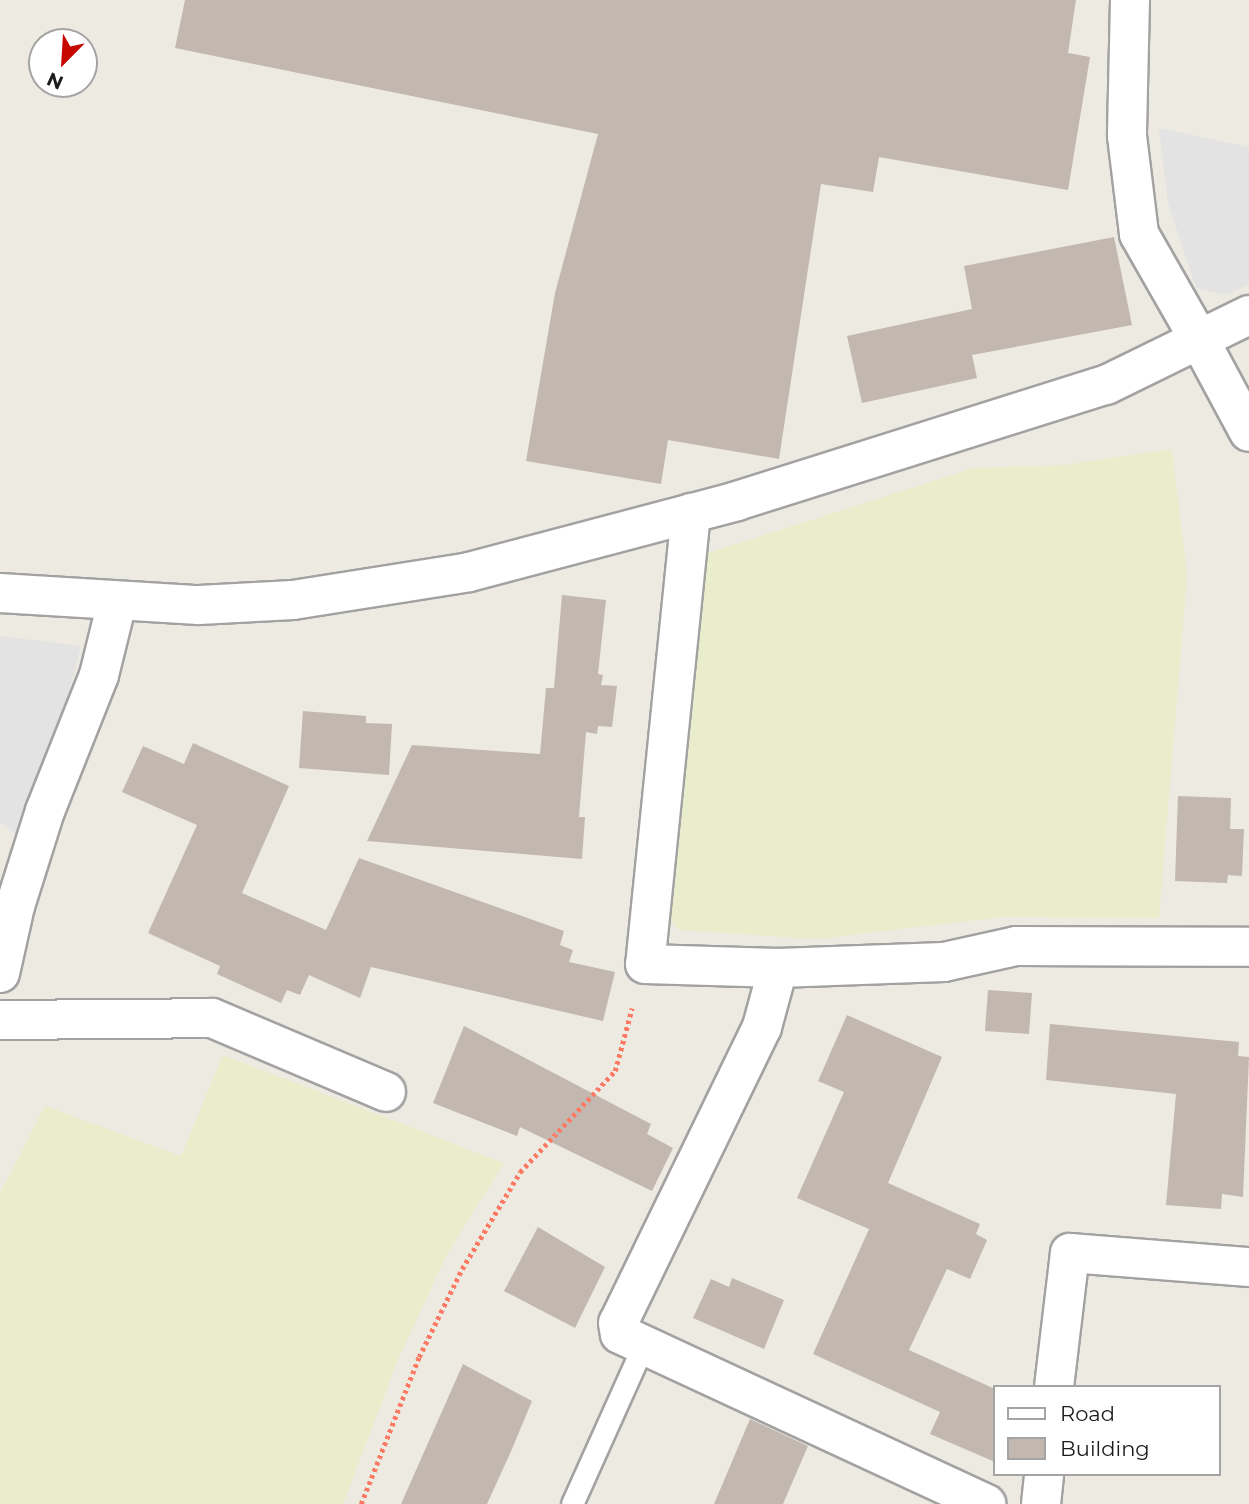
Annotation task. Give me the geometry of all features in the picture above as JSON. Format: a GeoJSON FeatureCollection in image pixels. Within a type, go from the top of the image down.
{"type":"FeatureCollection","features":[{"type":"Feature","properties":{"kind":"street"},"geometry":{"type":"LineString","coordinates":[[1130,0],[1127,136],[1139,234],[1249,432]]}},
{"type":"Feature","properties":{"kind":"street"},"geometry":{"type":"LineString","coordinates":[[0,593],[199,605],[370,590],[469,572],[691,513],[1106,385],[1249,315]]}},
{"type":"Feature","properties":{"kind":"street"},"geometry":{"type":"LineString","coordinates":[[691,513],[645,964],[778,968],[944,962],[1016,946],[1249,947]]}},
{"type":"Feature","properties":{"kind":"street"},"geometry":{"type":"LineString","coordinates":[[0,973],[19,895],[99,675],[117,602]]}},
{"type":"Feature","properties":{"kind":"street"},"geometry":{"type":"LineString","coordinates":[[778,968],[762,1027],[618,1324],[620,1334],[986,1504]]}},
{"type":"Feature","properties":{"kind":"street"},"geometry":{"type":"LineString","coordinates":[[0,1020],[212,1018],[386,1092]]}},
{"type":"Feature","properties":{"kind":"street"},"geometry":{"type":"LineString","coordinates":[[1054,1385],[1070,1253],[1249,1267]]}},
{"type":"Feature","properties":{"kind":"street"},"geometry":{"type":"LineString","coordinates":[[1041,1504],[1044,1476]]}},
{"type":"Feature","properties":{"kind":"lane"},"geometry":{"type":"LineString","coordinates":[[572,1504],[643,1346]]}},
{"type":"Feature","properties":{"kind":"path"},"geometry":{"type":"LineString","coordinates":[[361,1504],[419,1357],[462,1269],[520,1172],[615,1071],[645,964]]}},
{"type":"Feature","properties":{"kind":"green space"},"geometry":{"type":"Polygon","coordinates":[[[1172,449],[1187,576],[1159,918],[1002,917],[817,939],[679,930],[664,912],[705,554],[974,468],[1066,465],[1172,449]]]}},
{"type":"Feature","properties":{"kind":"green space"},"geometry":{"type":"Polygon","coordinates":[[[223,1055],[504,1163],[447,1254],[398,1360],[343,1504],[0,1504],[0,1193],[45,1106],[181,1156],[223,1055]]]}},
{"type":"Feature","properties":{"kind":"shaded area"},"geometry":{"type":"Polygon","coordinates":[[[1159,128],[1249,147],[1249,284],[1227,295],[1196,288],[1168,203],[1159,128]]]}},
{"type":"Feature","properties":{"kind":"shaded area"},"geometry":{"type":"Polygon","coordinates":[[[0,636],[81,646],[65,708],[18,836],[0,822],[0,636]]]}},
{"type":"Feature","properties":{"kind":"building"},"geometry":{"type":"Polygon","coordinates":[[[185,0],[1076,0],[1068,53],[1090,57],[1068,190],[879,157],[873,192],[821,184],[779,459],[668,440],[661,484],[526,461],[555,293],[598,134],[175,48],[185,0]]]}},
{"type":"Feature","properties":{"kind":"building"},"geometry":{"type":"Polygon","coordinates":[[[1114,237],[1132,325],[972,355],[977,378],[862,403],[847,336],[972,309],[964,266],[1114,237]]]}},
{"type":"Feature","properties":{"kind":"building"},"geometry":{"type":"Polygon","coordinates":[[[562,595],[606,600],[598,674],[603,675],[601,685],[617,686],[612,727],[598,726],[597,734],[586,732],[579,817],[585,817],[582,859],[367,841],[412,745],[540,754],[546,688],[554,688],[562,595]]]}},
{"type":"Feature","properties":{"kind":"building"},"geometry":{"type":"Polygon","coordinates":[[[303,711],[366,716],[366,723],[392,724],[389,775],[299,768],[303,711]]]}},
{"type":"Feature","properties":{"kind":"building"},"geometry":{"type":"Polygon","coordinates":[[[193,743],[289,786],[242,893],[326,930],[359,858],[564,931],[560,945],[573,950],[569,962],[615,972],[603,1021],[371,967],[360,998],[309,975],[300,995],[287,990],[281,1003],[217,974],[220,966],[148,933],[197,825],[122,792],[143,746],[184,764],[193,743]]]}},
{"type":"Feature","properties":{"kind":"building"},"geometry":{"type":"Polygon","coordinates":[[[1178,796],[1231,798],[1230,829],[1244,829],[1242,876],[1228,875],[1227,883],[1175,881],[1178,796]]]}},
{"type":"Feature","properties":{"kind":"building"},"geometry":{"type":"Polygon","coordinates":[[[988,990],[1032,993],[1029,1034],[985,1031],[988,990]]]}},
{"type":"Feature","properties":{"kind":"building"},"geometry":{"type":"Polygon","coordinates":[[[847,1015],[942,1057],[888,1183],[980,1224],[976,1234],[987,1240],[970,1279],[947,1269],[909,1350],[993,1388],[993,1461],[930,1434],[940,1412],[813,1354],[869,1229],[797,1198],[844,1092],[818,1081],[847,1015]]]}},
{"type":"Feature","properties":{"kind":"building"},"geometry":{"type":"Polygon","coordinates":[[[1050,1024],[1239,1042],[1238,1056],[1249,1057],[1243,1197],[1222,1194],[1221,1209],[1166,1205],[1176,1094],[1046,1080],[1050,1024]]]}},
{"type":"Feature","properties":{"kind":"building"},"geometry":{"type":"Polygon","coordinates":[[[464,1026],[651,1124],[647,1134],[673,1148],[652,1191],[520,1127],[517,1136],[433,1103],[464,1026]]]}},
{"type":"Feature","properties":{"kind":"building"},"geometry":{"type":"Polygon","coordinates":[[[538,1227],[605,1267],[575,1328],[504,1291],[538,1227]]]}},
{"type":"Feature","properties":{"kind":"building"},"geometry":{"type":"Polygon","coordinates":[[[732,1278],[784,1300],[764,1349],[693,1318],[711,1279],[729,1287],[732,1278]]]}},
{"type":"Feature","properties":{"kind":"building"},"geometry":{"type":"Polygon","coordinates":[[[463,1364],[532,1401],[512,1449],[487,1504],[401,1504],[463,1364]]]}},
{"type":"Feature","properties":{"kind":"building"},"geometry":{"type":"Polygon","coordinates":[[[750,1419],[808,1446],[783,1504],[714,1504],[750,1419]]]}}]}
